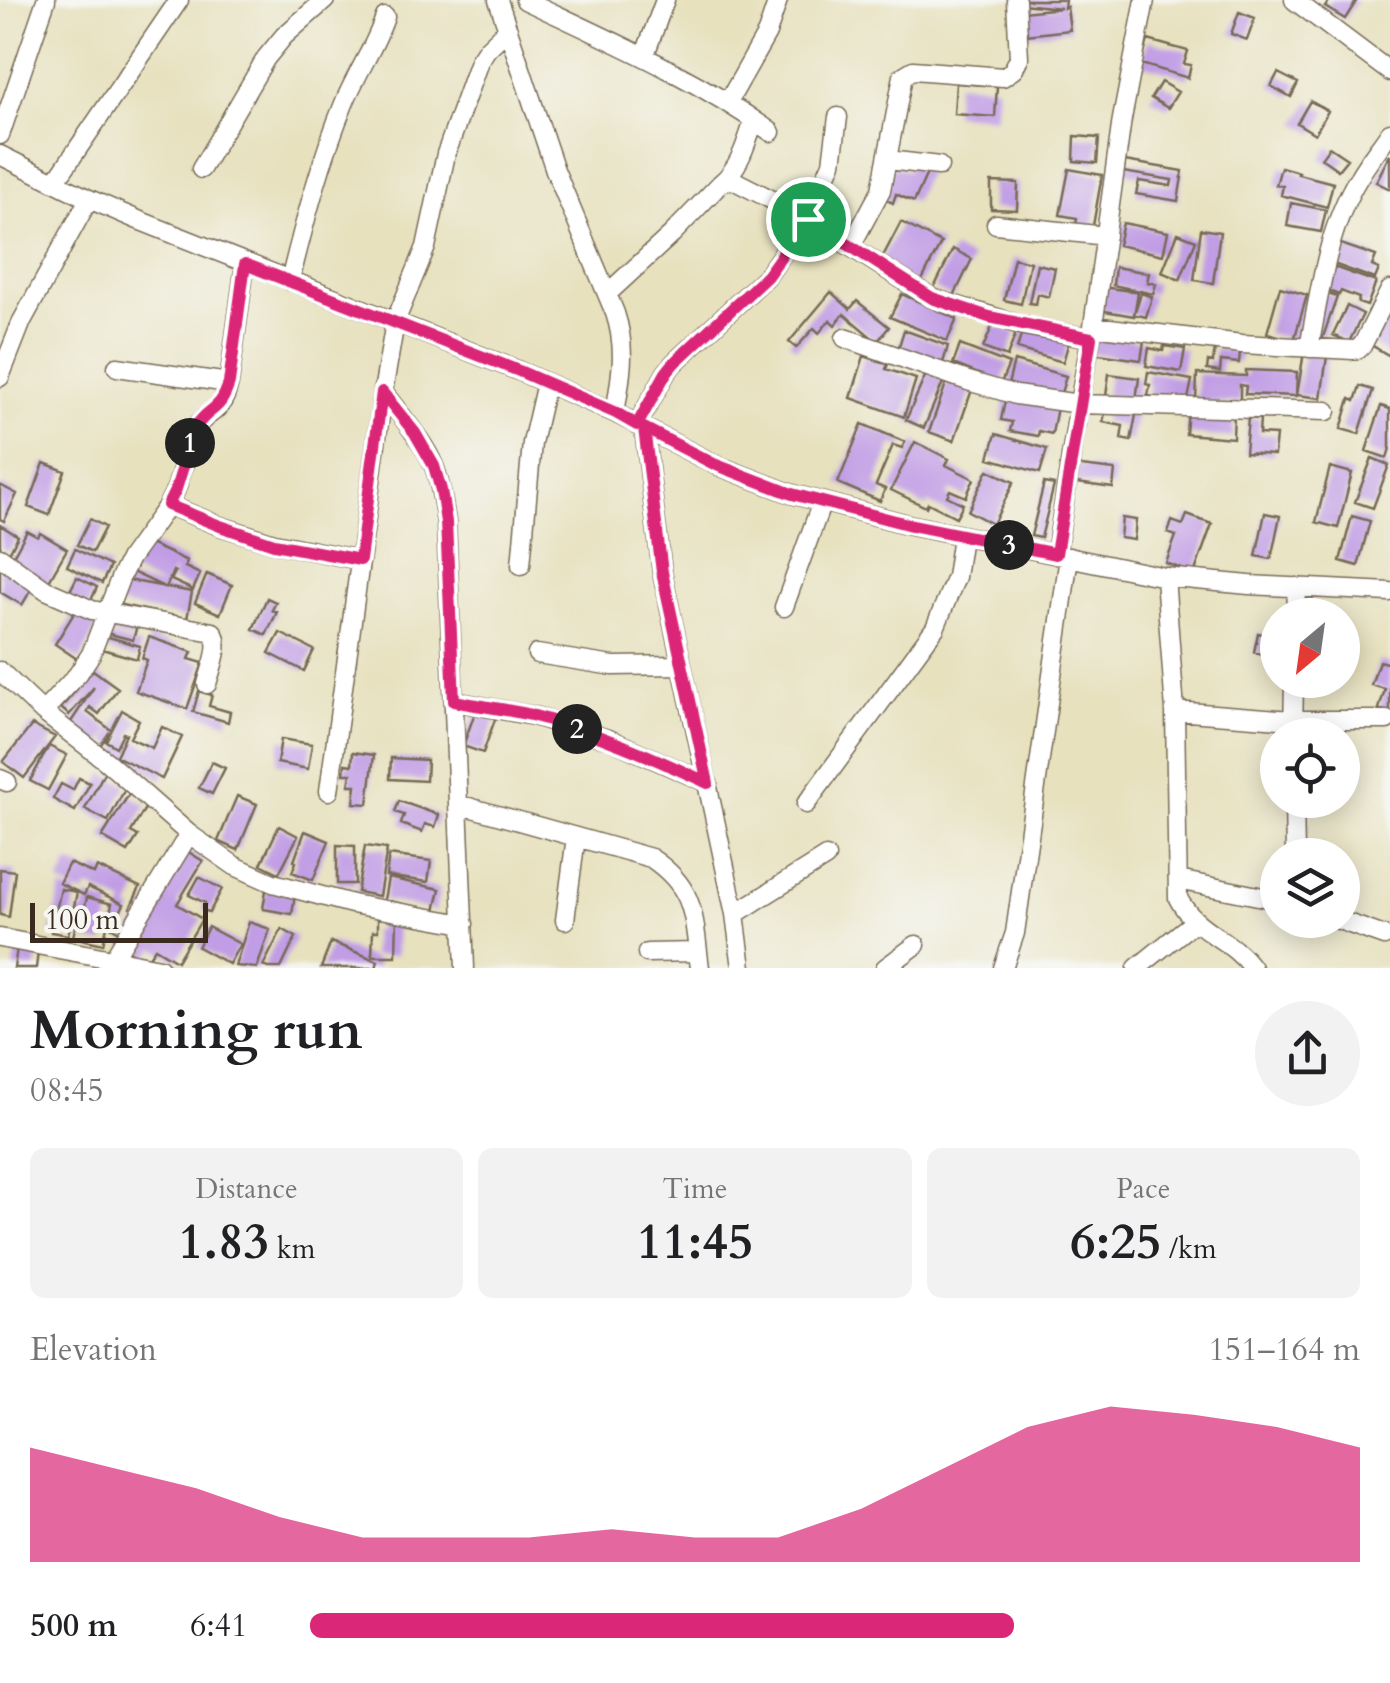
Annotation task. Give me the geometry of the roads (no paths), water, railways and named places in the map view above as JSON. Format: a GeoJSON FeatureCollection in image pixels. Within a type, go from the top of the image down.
{"type":"FeatureCollection","features":[{"type":"Feature","properties":{"kind":"street"},"geometry":{"type":"LineString","coordinates":[[0,135],[46,0]]}},
{"type":"Feature","properties":{"kind":"street"},"geometry":{"type":"LineString","coordinates":[[55,182],[180,0]]}},
{"type":"Feature","properties":{"kind":"street"},"geometry":{"type":"LineString","coordinates":[[201,169],[266,58],[284,36],[326,0]]}},
{"type":"Feature","properties":{"kind":"street"},"geometry":{"type":"LineString","coordinates":[[498,0],[555,170],[622,334],[624,357],[616,413]]}},
{"type":"Feature","properties":{"kind":"street"},"geometry":{"type":"LineString","coordinates":[[525,0],[728,102],[771,132]]}},
{"type":"Feature","properties":{"kind":"street"},"geometry":{"type":"LineString","coordinates":[[644,57],[665,0]]}},
{"type":"Feature","properties":{"kind":"street"},"geometry":{"type":"LineString","coordinates":[[728,102],[767,33],[778,0]]}},
{"type":"Feature","properties":{"kind":"street"},"geometry":{"type":"LineString","coordinates":[[851,246],[881,190],[903,76],[914,70],[1003,77],[1020,58],[1016,0]]}},
{"type":"Feature","properties":{"kind":"street"},"geometry":{"type":"LineString","coordinates":[[1003,968],[1015,933],[1079,404],[1122,119],[1145,0]]}},
{"type":"Feature","properties":{"kind":"street"},"geometry":{"type":"LineString","coordinates":[[1294,0],[1390,72]]}},
{"type":"Feature","properties":{"kind":"street"},"geometry":{"type":"LineString","coordinates":[[290,281],[307,212],[342,106],[374,47],[385,17]]}},
{"type":"Feature","properties":{"kind":"street"},"geometry":{"type":"LineString","coordinates":[[329,791],[382,392],[395,322],[426,247],[446,154],[479,61],[508,29]]}},
{"type":"Feature","properties":{"kind":"street"},"geometry":{"type":"LineString","coordinates":[[742,968],[735,914],[656,539],[640,427],[674,363],[767,276],[808,219],[832,163],[838,117]]}},
{"type":"Feature","properties":{"kind":"street"},"geometry":{"type":"LineString","coordinates":[[607,294],[726,180],[744,151],[754,120]]}},
{"type":"Feature","properties":{"kind":"street"},"geometry":{"type":"LineString","coordinates":[[1309,348],[1327,256],[1344,206],[1390,132]]}},
{"type":"Feature","properties":{"kind":"street"},"geometry":{"type":"LineString","coordinates":[[0,155],[89,199],[616,413],[750,480],[822,502],[962,536],[1165,577],[1388,592],[1390,571]]}},
{"type":"Feature","properties":{"kind":"street"},"geometry":{"type":"LineString","coordinates":[[888,160],[939,166]]}},
{"type":"Feature","properties":{"kind":"street"},"geometry":{"type":"LineString","coordinates":[[726,180],[808,219],[932,298],[989,317],[1092,332],[1358,349],[1390,290]]}},
{"type":"Feature","properties":{"kind":"street"},"geometry":{"type":"LineString","coordinates":[[0,377],[22,322],[89,199]]}},
{"type":"Feature","properties":{"kind":"street"},"geometry":{"type":"LineString","coordinates":[[996,224],[1106,236]]}},
{"type":"Feature","properties":{"kind":"street"},"geometry":{"type":"LineString","coordinates":[[43,712],[91,654],[130,558],[176,489],[195,428],[222,403],[229,383],[245,264]]}},
{"type":"Feature","properties":{"kind":"street"},"geometry":{"type":"LineString","coordinates":[[845,338],[984,386],[1079,404],[1328,411]]}},
{"type":"Feature","properties":{"kind":"street"},"geometry":{"type":"LineString","coordinates":[[117,367],[229,383]]}},
{"type":"Feature","properties":{"kind":"street"},"geometry":{"type":"LineString","coordinates":[[521,565],[532,443],[546,383]]}},
{"type":"Feature","properties":{"kind":"street"},"geometry":{"type":"LineString","coordinates":[[382,392],[415,433],[434,466],[446,522],[465,968]]}},
{"type":"Feature","properties":{"kind":"street"},"geometry":{"type":"LineString","coordinates":[[784,607],[822,502]]}},
{"type":"Feature","properties":{"kind":"street"},"geometry":{"type":"LineString","coordinates":[[168,505],[274,544],[360,560]]}},
{"type":"Feature","properties":{"kind":"street"},"geometry":{"type":"LineString","coordinates":[[806,804],[935,628],[956,578],[962,536]]}},
{"type":"Feature","properties":{"kind":"street"},"geometry":{"type":"LineString","coordinates":[[0,557],[46,590],[92,610],[213,632],[218,643],[206,684]]}},
{"type":"Feature","properties":{"kind":"street"},"geometry":{"type":"LineString","coordinates":[[1165,577],[1175,711],[1178,898],[1194,922],[1236,950],[1252,968]]}},
{"type":"Feature","properties":{"kind":"street"},"geometry":{"type":"LineString","coordinates":[[1296,587],[1296,598]]}},
{"type":"Feature","properties":{"kind":"street"},"geometry":{"type":"LineString","coordinates":[[537,654],[613,666],[682,665]]}},
{"type":"Feature","properties":{"kind":"street"},"geometry":{"type":"LineString","coordinates":[[0,672],[189,834],[234,866],[273,883],[352,904],[464,924]]}},
{"type":"Feature","properties":{"kind":"street"},"geometry":{"type":"LineString","coordinates":[[454,701],[534,716],[595,735],[634,748],[708,783]]}},
{"type":"Feature","properties":{"kind":"street"},"geometry":{"type":"LineString","coordinates":[[1175,711],[1260,723]]}},
{"type":"Feature","properties":{"kind":"street"},"geometry":{"type":"LineString","coordinates":[[1360,722],[1387,720]]}},
{"type":"Feature","properties":{"kind":"street"},"geometry":{"type":"LineString","coordinates":[[458,804],[651,858],[669,870],[682,886],[692,909],[699,960],[647,952]]}},
{"type":"Feature","properties":{"kind":"street"},"geometry":{"type":"LineString","coordinates":[[113,959],[189,834]]}},
{"type":"Feature","properties":{"kind":"street"},"geometry":{"type":"LineString","coordinates":[[565,920],[576,837]]}},
{"type":"Feature","properties":{"kind":"street"},"geometry":{"type":"LineString","coordinates":[[735,914],[826,857]]}},
{"type":"Feature","properties":{"kind":"street"},"geometry":{"type":"LineString","coordinates":[[1178,880],[1260,896]]}},
{"type":"Feature","properties":{"kind":"street"},"geometry":{"type":"LineString","coordinates":[[1138,968],[1194,922]]}},
{"type":"Feature","properties":{"kind":"street"},"geometry":{"type":"LineString","coordinates":[[1360,927],[1384,936]]}},
{"type":"Feature","properties":{"kind":"street"},"geometry":{"type":"LineString","coordinates":[[0,938],[160,968]]}},
{"type":"Feature","properties":{"kind":"street"},"geometry":{"type":"LineString","coordinates":[[885,968],[916,945]]}}]}
